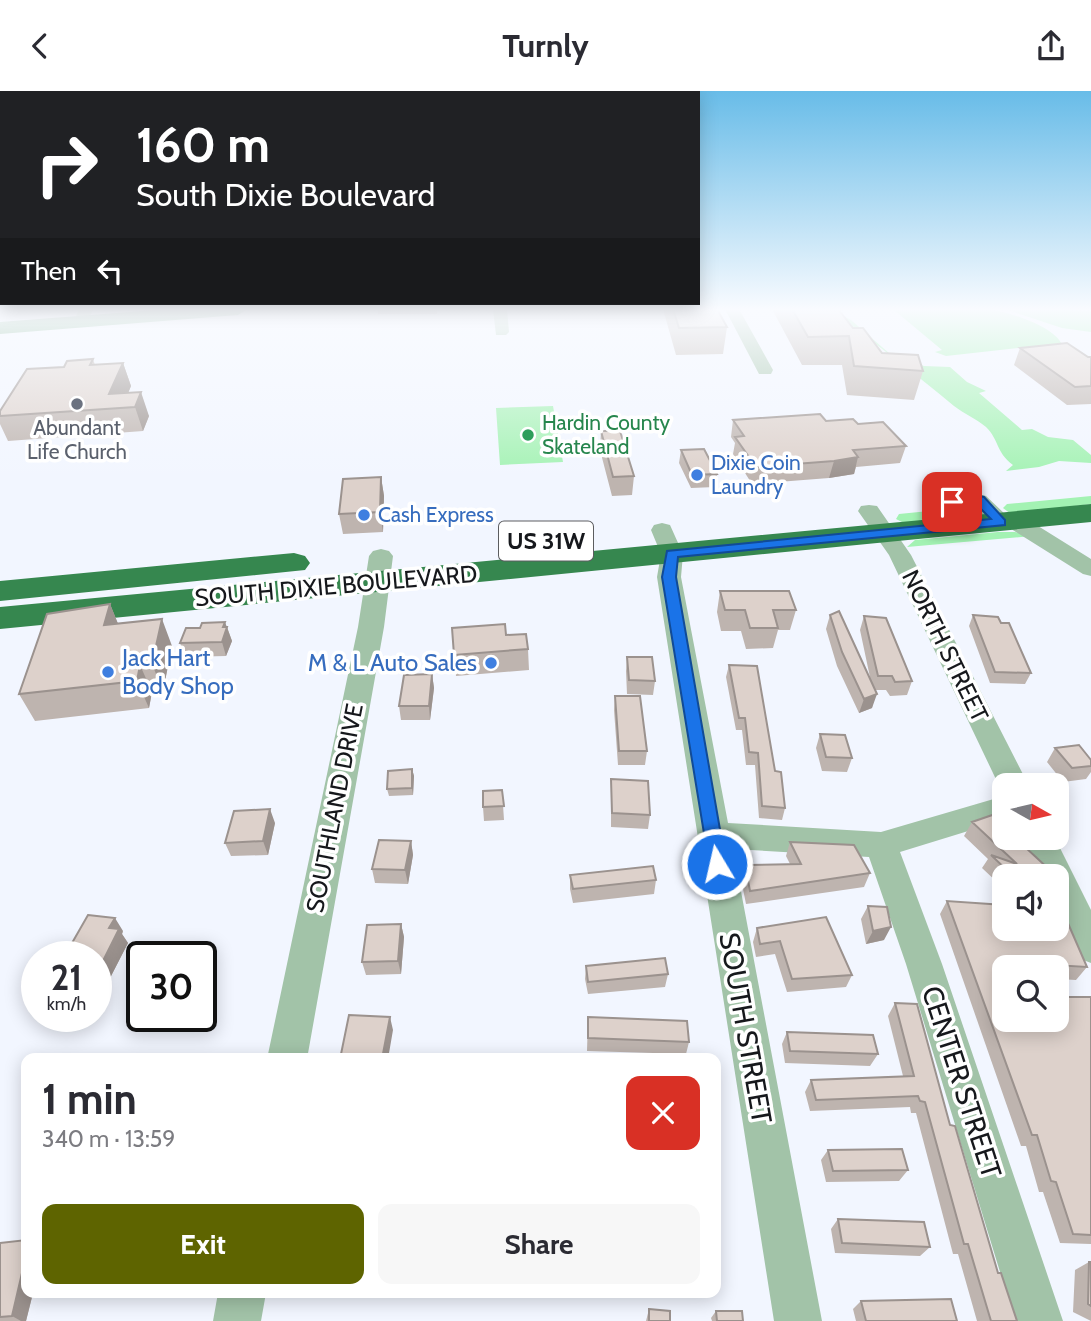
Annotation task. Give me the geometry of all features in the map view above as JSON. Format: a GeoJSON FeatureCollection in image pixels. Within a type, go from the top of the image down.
{"type":"FeatureCollection","features":[{"type":"Feature","properties":{"kind":"highway","name":"SOUTH DIXIE BOULEVARD"},"geometry":{"type":"LineString","coordinates":[[998,514],[1091,490]]}},
{"type":"Feature","properties":{"kind":"highway","name":"SOUTH DIXIE BOULEVARD"},"geometry":{"type":"LineString","coordinates":[[0,618],[379,569],[877,522],[998,514],[1091,513]]}},
{"type":"Feature","properties":{"kind":"highway","name":"SOUTH DIXIE BOULEVARD"},"geometry":{"type":"LineString","coordinates":[[0,591],[379,569]]}},
{"type":"Feature","properties":{"kind":"street"},"geometry":{"type":"LineString","coordinates":[[763,366],[765,370]]}},
{"type":"Feature","properties":{"kind":"street"},"geometry":{"type":"LineString","coordinates":[[998,514],[1091,569]]}},
{"type":"Feature","properties":{"kind":"street","name":"NORTH STREET"},"geometry":{"type":"LineString","coordinates":[[877,522],[900,555],[1008,773]]}},
{"type":"Feature","properties":{"kind":"street","name":"SOUTH STREET"},"geometry":{"type":"LineString","coordinates":[[667,542],[669,577],[712,835],[798,1321]]}},
{"type":"Feature","properties":{"kind":"street","name":"SOUTHLAND DRIVE"},"geometry":{"type":"LineString","coordinates":[[288,1053],[344,753],[371,627],[379,569]]}},
{"type":"Feature","properties":{"kind":"street"},"geometry":{"type":"LineString","coordinates":[[712,835],[881,845],[992,812]]}},
{"type":"Feature","properties":{"kind":"street","name":"CENTER STREET"},"geometry":{"type":"LineString","coordinates":[[881,845],[924,964],[1039,1321]]}},
{"type":"Feature","properties":{"kind":"street"},"geometry":{"type":"LineString","coordinates":[[1045,851],[1091,947]]}},
{"type":"Feature","properties":{"kind":"street"},"geometry":{"type":"LineString","coordinates":[[237,1321],[241,1298]]}},
{"type":"Feature","properties":{"kind":"green space"},"geometry":{"type":"Polygon","coordinates":[[[905,366],[950,367],[967,382],[986,391],[979,393],[1022,430],[1032,429],[1048,437],[1073,440],[1091,455],[1091,463],[1059,461],[1039,467],[1006,471],[1013,465],[1003,455],[986,427],[954,406],[905,366]]]}},
{"type":"Feature","properties":{"kind":"green space","name":"Hardin County Skateland"},"geometry":{"type":"Polygon","coordinates":[[[553,406],[563,462],[500,465],[496,408],[553,406]]]}},
{"type":"Feature","properties":{"kind":"green space"},"geometry":{"type":"Polygon","coordinates":[[[1091,496],[1091,504],[1011,514],[1003,508],[1007,504],[1091,496]]]}},
{"type":"Feature","properties":{"kind":"green space"},"geometry":{"type":"Polygon","coordinates":[[[959,508],[970,510],[974,516],[908,525],[896,519],[899,514],[959,508]]]}},
{"type":"Feature","properties":{"kind":"green space"},"geometry":{"type":"Polygon","coordinates":[[[998,532],[1032,536],[907,547],[915,540],[998,532]]]}},
{"type":"Feature","properties":{"kind":"building"},"geometry":{"type":"Polygon","coordinates":[[[121,366],[109,394],[141,392],[135,407],[0,416],[0,411],[27,369],[121,366]]]}},
{"type":"Feature","properties":{"kind":"building"},"geometry":{"type":"Polygon","coordinates":[[[860,366],[922,366],[923,371],[860,366]]]}},
{"type":"Feature","properties":{"kind":"building"},"geometry":{"type":"Polygon","coordinates":[[[1046,366],[1091,366],[1091,386],[1075,387],[1046,366]]]}},
{"type":"Feature","properties":{"kind":"building"},"geometry":{"type":"Polygon","coordinates":[[[820,414],[826,421],[853,419],[858,424],[883,422],[906,446],[853,450],[858,457],[834,461],[756,467],[735,437],[744,436],[733,420],[820,414]]]}},
{"type":"Feature","properties":{"kind":"building"},"geometry":{"type":"Polygon","coordinates":[[[601,431],[620,431],[634,476],[613,477],[601,431]]]}},
{"type":"Feature","properties":{"kind":"building"},"geometry":{"type":"Polygon","coordinates":[[[704,449],[717,474],[692,475],[681,450],[704,449]]]}},
{"type":"Feature","properties":{"kind":"building"},"geometry":{"type":"Polygon","coordinates":[[[381,477],[380,512],[339,514],[343,479],[381,477]]]}},
{"type":"Feature","properties":{"kind":"building"},"geometry":{"type":"Polygon","coordinates":[[[720,591],[789,591],[796,610],[773,610],[778,628],[750,628],[745,610],[725,610],[720,591]]]}},
{"type":"Feature","properties":{"kind":"building"},"geometry":{"type":"Polygon","coordinates":[[[110,604],[104,625],[162,619],[152,664],[140,665],[137,681],[19,694],[47,614],[110,604]]]}},
{"type":"Feature","properties":{"kind":"building"},"geometry":{"type":"Polygon","coordinates":[[[839,611],[877,694],[864,699],[842,652],[830,615],[839,611]]]}},
{"type":"Feature","properties":{"kind":"building"},"geometry":{"type":"Polygon","coordinates":[[[973,615],[998,617],[1001,623],[1009,623],[1031,673],[995,672],[973,615]]]}},
{"type":"Feature","properties":{"kind":"building"},"geometry":{"type":"Polygon","coordinates":[[[864,616],[886,618],[912,681],[895,682],[892,676],[878,676],[864,616]]]}},
{"type":"Feature","properties":{"kind":"building"},"geometry":{"type":"Polygon","coordinates":[[[225,622],[223,627],[227,627],[222,642],[180,643],[186,628],[200,628],[202,623],[225,622]]]}},
{"type":"Feature","properties":{"kind":"building"},"geometry":{"type":"Polygon","coordinates":[[[505,624],[506,635],[526,634],[528,649],[454,655],[452,628],[505,624]]]}},
{"type":"Feature","properties":{"kind":"building"},"geometry":{"type":"Polygon","coordinates":[[[627,657],[652,657],[655,681],[629,680],[627,657]]]}},
{"type":"Feature","properties":{"kind":"building"},"geometry":{"type":"Polygon","coordinates":[[[729,665],[757,666],[775,771],[781,772],[785,808],[762,806],[758,753],[749,752],[745,718],[739,718],[729,665]]]}},
{"type":"Feature","properties":{"kind":"building"},"geometry":{"type":"Polygon","coordinates":[[[432,674],[429,706],[399,706],[404,675],[432,674]]]}},
{"type":"Feature","properties":{"kind":"building"},"geometry":{"type":"Polygon","coordinates":[[[615,696],[640,696],[647,751],[619,751],[615,696]]]}},
{"type":"Feature","properties":{"kind":"building"},"geometry":{"type":"Polygon","coordinates":[[[820,734],[845,735],[852,758],[826,757],[820,734]]]}},
{"type":"Feature","properties":{"kind":"building"},"geometry":{"type":"Polygon","coordinates":[[[1079,745],[1091,760],[1091,766],[1072,768],[1055,748],[1079,745]]]}},
{"type":"Feature","properties":{"kind":"building"},"geometry":{"type":"Polygon","coordinates":[[[412,769],[412,788],[387,789],[388,771],[412,769]]]}},
{"type":"Feature","properties":{"kind":"building"},"geometry":{"type":"Polygon","coordinates":[[[611,779],[648,781],[650,815],[612,813],[611,779]]]}},
{"type":"Feature","properties":{"kind":"building"},"geometry":{"type":"Polygon","coordinates":[[[502,790],[504,806],[483,807],[483,791],[502,790]]]}},
{"type":"Feature","properties":{"kind":"building"},"geometry":{"type":"Polygon","coordinates":[[[270,809],[263,841],[225,843],[234,811],[270,809]]]}},
{"type":"Feature","properties":{"kind":"building"},"geometry":{"type":"Polygon","coordinates":[[[992,815],[992,841],[972,822],[992,815]]]}},
{"type":"Feature","properties":{"kind":"building"},"geometry":{"type":"Polygon","coordinates":[[[379,840],[411,841],[405,870],[372,869],[379,840]]]}},
{"type":"Feature","properties":{"kind":"building"},"geometry":{"type":"Polygon","coordinates":[[[790,842],[854,845],[870,873],[750,891],[745,865],[801,864],[790,842]]]}},
{"type":"Feature","properties":{"kind":"building"},"geometry":{"type":"Polygon","coordinates":[[[1003,851],[1029,851],[1043,864],[1017,864],[1003,851]]]}},
{"type":"Feature","properties":{"kind":"building"},"geometry":{"type":"Polygon","coordinates":[[[991,855],[1017,864],[1000,864],[991,855]]]}},
{"type":"Feature","properties":{"kind":"building"},"geometry":{"type":"Polygon","coordinates":[[[653,866],[656,880],[573,889],[570,875],[653,866]]]}},
{"type":"Feature","properties":{"kind":"building"},"geometry":{"type":"Polygon","coordinates":[[[947,901],[992,904],[992,941],[1069,941],[1069,926],[1087,967],[1069,966],[1069,955],[992,955],[992,1025],[947,901]]]}},
{"type":"Feature","properties":{"kind":"building"},"geometry":{"type":"Polygon","coordinates":[[[868,906],[887,907],[891,927],[873,931],[868,906]]]}},
{"type":"Feature","properties":{"kind":"building"},"geometry":{"type":"Polygon","coordinates":[[[88,915],[115,918],[109,928],[119,929],[112,943],[73,941],[88,915]]]}},
{"type":"Feature","properties":{"kind":"building"},"geometry":{"type":"Polygon","coordinates":[[[826,917],[852,975],[792,979],[780,941],[760,944],[757,928],[826,917]]]}},
{"type":"Feature","properties":{"kind":"building"},"geometry":{"type":"Polygon","coordinates":[[[401,924],[398,961],[362,962],[367,925],[401,924]]]}},
{"type":"Feature","properties":{"kind":"building"},"geometry":{"type":"Polygon","coordinates":[[[665,958],[668,974],[588,982],[586,966],[665,958]]]}},
{"type":"Feature","properties":{"kind":"building"},"geometry":{"type":"Polygon","coordinates":[[[1069,997],[1091,997],[1091,1235],[1073,1234],[1056,1182],[1051,1181],[1037,1135],[1032,1135],[995,1032],[1069,1032],[1069,997]]]}},
{"type":"Feature","properties":{"kind":"building"},"geometry":{"type":"Polygon","coordinates":[[[895,1003],[917,1004],[950,1125],[955,1126],[998,1273],[1001,1273],[1017,1321],[991,1321],[968,1244],[964,1244],[925,1102],[920,1101],[918,1096],[816,1100],[811,1080],[914,1076],[895,1003]]]}},
{"type":"Feature","properties":{"kind":"building"},"geometry":{"type":"Polygon","coordinates":[[[349,1015],[390,1017],[383,1053],[341,1053],[349,1015]]]}},
{"type":"Feature","properties":{"kind":"building"},"geometry":{"type":"Polygon","coordinates":[[[588,1017],[687,1021],[689,1042],[588,1038],[588,1017]]]}},
{"type":"Feature","properties":{"kind":"building"},"geometry":{"type":"Polygon","coordinates":[[[787,1032],[873,1035],[878,1054],[790,1051],[787,1032]]]}},
{"type":"Feature","properties":{"kind":"building"},"geometry":{"type":"Polygon","coordinates":[[[902,1149],[908,1170],[833,1171],[828,1150],[902,1149]]]}},
{"type":"Feature","properties":{"kind":"building"},"geometry":{"type":"Polygon","coordinates":[[[838,1219],[924,1222],[930,1247],[842,1243],[838,1219]]]}},
{"type":"Feature","properties":{"kind":"building"},"geometry":{"type":"Polygon","coordinates":[[[21,1241],[21,1277],[12,1316],[0,1317],[0,1243],[21,1241]]]}},
{"type":"Feature","properties":{"kind":"building"},"geometry":{"type":"Polygon","coordinates":[[[1091,1262],[1091,1306],[1088,1304],[1091,1262]]]}},
{"type":"Feature","properties":{"kind":"building"},"geometry":{"type":"Polygon","coordinates":[[[951,1299],[957,1321],[866,1321],[861,1301],[951,1299]]]}},
{"type":"Feature","properties":{"kind":"building"},"geometry":{"type":"Polygon","coordinates":[[[649,1309],[670,1311],[670,1321],[649,1321],[649,1309]]]}},
{"type":"Feature","properties":{"kind":"building"},"geometry":{"type":"Polygon","coordinates":[[[716,1311],[742,1311],[743,1321],[717,1321],[716,1311]]]}},
{"type":"Feature","properties":{"kind":"place","name":"Abundant Life Church"},"geometry":{"type":"Point","coordinates":[77,404]}},
{"type":"Feature","properties":{"kind":"place","name":"Hardin County Skateland"},"geometry":{"type":"Point","coordinates":[528,435]}},
{"type":"Feature","properties":{"kind":"place","name":"Dixie Coin Laundry"},"geometry":{"type":"Point","coordinates":[697,475]}},
{"type":"Feature","properties":{"kind":"place","name":"Cash Express"},"geometry":{"type":"Point","coordinates":[364,515]}},
{"type":"Feature","properties":{"kind":"place","name":"M & L Auto Sales"},"geometry":{"type":"Point","coordinates":[491,663]}},
{"type":"Feature","properties":{"kind":"place","name":"Jack Hart Body Shop"},"geometry":{"type":"Point","coordinates":[108,672]}},
{"type":"Feature","properties":{"kind":"route"},"geometry":{"type":"LineString","coordinates":[[717,864],[669,577],[672,554],[1001,522],[979,500],[952,502]]}}]}
